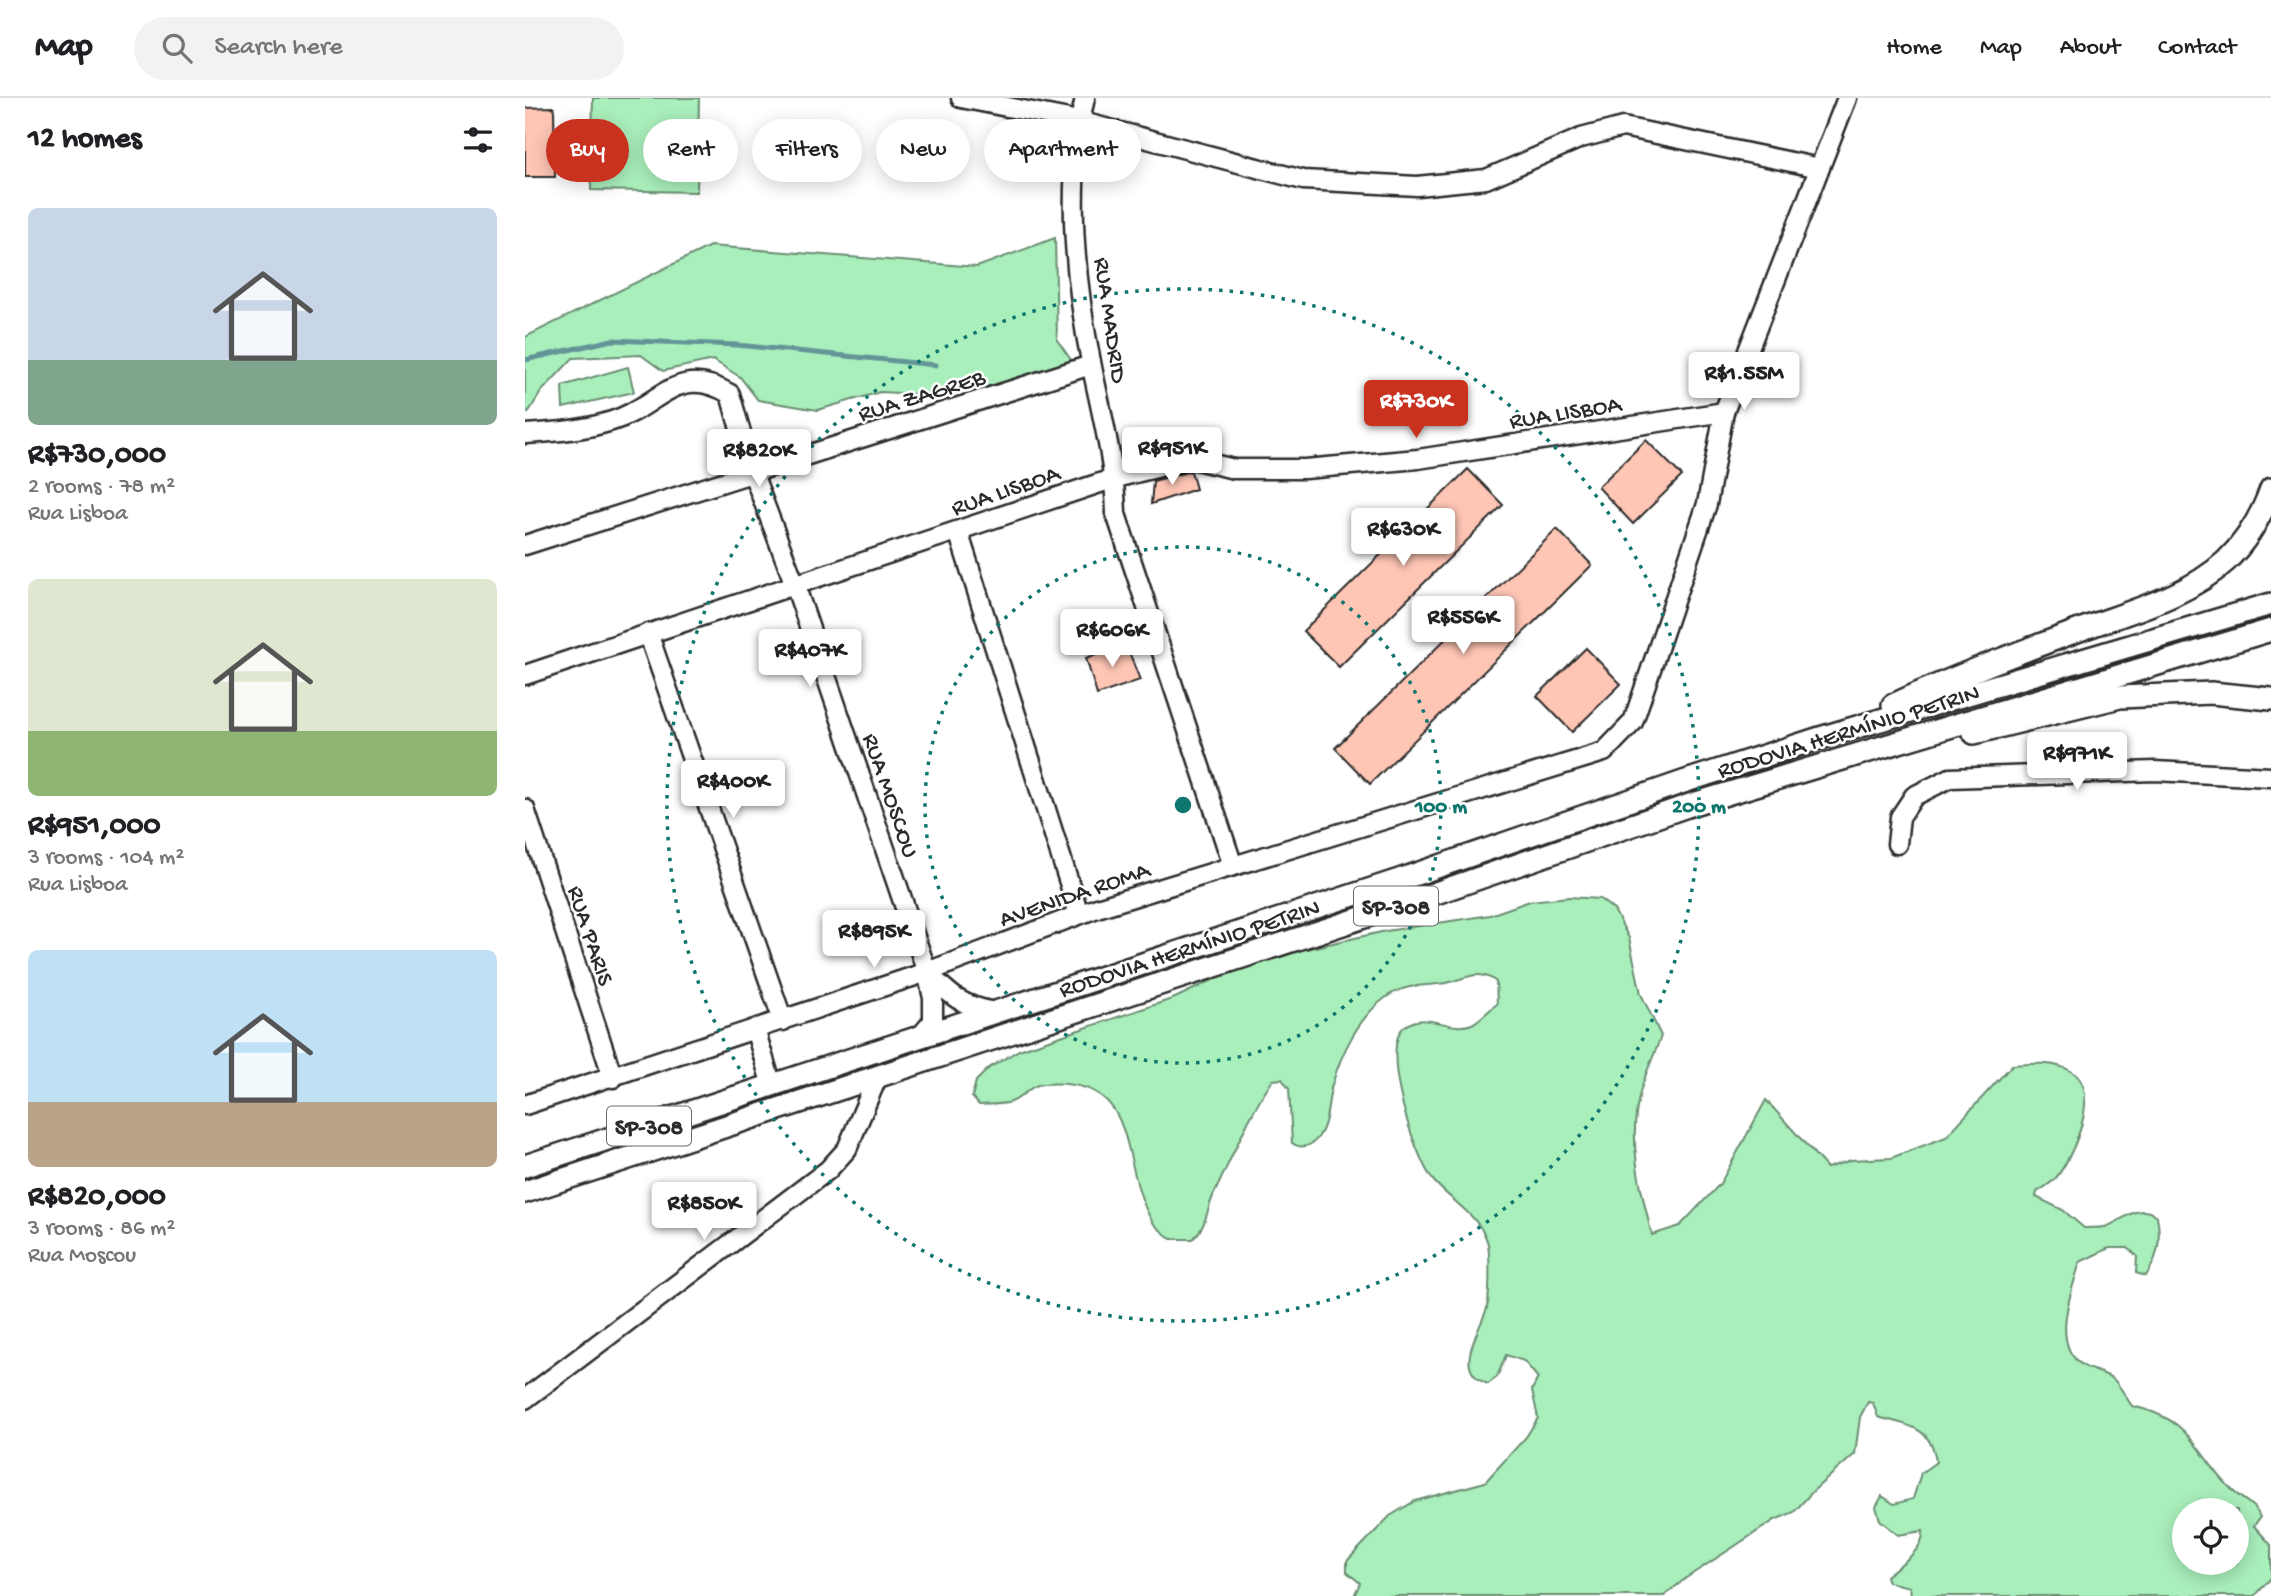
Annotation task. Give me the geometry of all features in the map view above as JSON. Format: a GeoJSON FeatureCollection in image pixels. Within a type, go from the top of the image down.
{"type":"FeatureCollection","features":[{"type":"Feature","properties":{"kind":"main road"},"geometry":{"type":"LineString","coordinates":[[1820,738],[2039,645],[2176,594],[2224,563],[2247,538],[2263,512],[2271,489]]}},
{"type":"Feature","properties":{"kind":"main road","name":"SP-308"},"geometry":{"type":"LineString","coordinates":[[525,1166],[919,1038],[1820,738],[2271,604]]}},
{"type":"Feature","properties":{"kind":"main road","name":"RODOVIA HERMÍNIO PETRIN"},"geometry":{"type":"LineString","coordinates":[[525,1192],[1407,903],[1693,804],[2271,630]]}},
{"type":"Feature","properties":{"kind":"main road"},"geometry":{"type":"LineString","coordinates":[[1848,757],[2035,720],[2120,697],[2211,693],[2271,699]]}},
{"type":"Feature","properties":{"kind":"street"},"geometry":{"type":"LineString","coordinates":[[961,98],[1070,119]]}},
{"type":"Feature","properties":{"kind":"street","name":"RUA MADRID"},"geometry":{"type":"LineString","coordinates":[[1080,119],[1085,98]]}},
{"type":"Feature","properties":{"kind":"street"},"geometry":{"type":"LineString","coordinates":[[1724,412],[1847,98]]}},
{"type":"Feature","properties":{"kind":"street"},"geometry":{"type":"LineString","coordinates":[[1141,137],[1303,180],[1417,186],[1486,179],[1581,138],[1623,127],[1820,168]]}},
{"type":"Feature","properties":{"kind":"street","name":"RUA MADRID"},"geometry":{"type":"LineString","coordinates":[[1074,182],[1080,305],[1115,478],[1116,514],[1233,866]]}},
{"type":"Feature","properties":{"kind":"street","name":"RUA ZAGREB"},"geometry":{"type":"LineString","coordinates":[[525,545],[1091,365]]}},
{"type":"Feature","properties":{"kind":"street","name":"RUA MOSCOU"},"geometry":{"type":"LineString","coordinates":[[525,434],[564,431],[614,421],[687,382],[712,383],[730,394],[752,471],[795,585],[927,972],[933,998],[933,1021],[919,1038]]}},
{"type":"Feature","properties":{"kind":"street","name":"RUA LISBOA"},"geometry":{"type":"LineString","coordinates":[[525,675],[1115,478],[1192,459],[1234,469],[1305,469],[1418,459],[1724,412]]}},
{"type":"Feature","properties":{"kind":"street","name":"AVENIDA ROMA"},"geometry":{"type":"LineString","coordinates":[[525,1105],[927,972],[1079,914],[1604,752],[1633,722],[1707,504],[1724,412]]}},
{"type":"Feature","properties":{"kind":"street"},"geometry":{"type":"LineString","coordinates":[[958,531],[1079,914]]}},
{"type":"Feature","properties":{"kind":"street"},"geometry":{"type":"LineString","coordinates":[[648,633],[783,1021]]}},
{"type":"Feature","properties":{"kind":"street"},"geometry":{"type":"LineString","coordinates":[[1897,844],[1900,817],[1914,796],[1950,778],[2155,771],[2271,777]]}},
{"type":"Feature","properties":{"kind":"street","name":"RUA PARIS"},"geometry":{"type":"LineString","coordinates":[[525,808],[613,1077]]}},
{"type":"Feature","properties":{"kind":"street"},"geometry":{"type":"LineString","coordinates":[[927,972],[952,997],[968,1007],[995,1012]]}},
{"type":"Feature","properties":{"kind":"street"},"geometry":{"type":"LineString","coordinates":[[755,1029],[772,1086]]}},
{"type":"Feature","properties":{"kind":"street"},"geometry":{"type":"LineString","coordinates":[[525,1399],[828,1170],[847,1149],[877,1078]]}},
{"type":"Feature","properties":{"kind":"green space"},"geometry":{"type":"Polygon","coordinates":[[[593,98],[699,98],[699,119],[643,119],[643,182],[697,182],[697,192],[591,190],[591,182],[629,182],[629,119],[593,119],[593,98]]]}},
{"type":"Feature","properties":{"kind":"green space"},"geometry":{"type":"Polygon","coordinates":[[[1055,238],[1057,340],[1074,364],[1039,378],[968,390],[917,394],[880,392],[818,410],[758,400],[740,377],[713,360],[663,371],[641,355],[573,358],[541,392],[528,413],[525,408],[525,337],[710,246],[977,267],[1055,238]]]}},
{"type":"Feature","properties":{"kind":"green space"},"geometry":{"type":"Polygon","coordinates":[[[628,367],[634,392],[563,408],[562,386],[628,367]]]}},
{"type":"Feature","properties":{"kind":"green space"},"geometry":{"type":"Polygon","coordinates":[[[1569,897],[1600,899],[1614,910],[1629,938],[1641,994],[1661,1036],[1641,1089],[1635,1132],[1637,1167],[1652,1235],[1680,1226],[1720,1184],[1766,1100],[1827,1168],[1851,1160],[1891,1158],[1946,1137],[2012,1065],[2049,1064],[2071,1071],[2080,1080],[2085,1093],[2082,1124],[2062,1169],[2053,1181],[2037,1192],[2036,1197],[2063,1210],[2084,1228],[2105,1227],[2138,1212],[2150,1212],[2157,1216],[2159,1240],[2154,1261],[2146,1276],[2136,1273],[2137,1256],[2128,1248],[2109,1248],[2080,1262],[2066,1316],[2067,1344],[2072,1356],[2082,1365],[2113,1379],[2132,1406],[2169,1419],[2181,1428],[2219,1476],[2242,1498],[2172,1498],[2172,1575],[2249,1575],[2249,1504],[2260,1517],[2254,1526],[2271,1545],[2271,1578],[2255,1596],[1911,1596],[1910,1587],[1888,1582],[1886,1576],[1915,1551],[1923,1531],[1898,1535],[1880,1520],[1876,1507],[1882,1496],[1894,1504],[1913,1499],[1921,1473],[1936,1462],[1924,1434],[1909,1426],[1878,1417],[1873,1403],[1868,1402],[1860,1417],[1855,1454],[1813,1491],[1794,1512],[1775,1520],[1686,1578],[1664,1596],[1354,1596],[1360,1583],[1347,1572],[1347,1561],[1390,1516],[1415,1501],[1485,1482],[1526,1437],[1538,1418],[1532,1390],[1538,1378],[1524,1361],[1506,1355],[1497,1377],[1488,1384],[1477,1378],[1471,1370],[1471,1350],[1488,1302],[1488,1244],[1479,1225],[1440,1188],[1426,1168],[1409,1127],[1397,1078],[1395,1055],[1398,1037],[1405,1026],[1422,1020],[1455,1026],[1472,1024],[1497,1004],[1496,982],[1478,975],[1446,983],[1407,988],[1392,993],[1375,1006],[1359,1026],[1340,1061],[1332,1085],[1325,1124],[1319,1136],[1310,1144],[1299,1146],[1292,1143],[1289,1089],[1282,1079],[1273,1080],[1248,1122],[1213,1196],[1203,1225],[1193,1239],[1171,1239],[1152,1221],[1141,1198],[1122,1127],[1113,1108],[1098,1094],[1075,1085],[1043,1084],[1011,1102],[979,1105],[972,1097],[976,1081],[989,1068],[1019,1050],[1175,998],[1219,977],[1284,954],[1386,931],[1490,915],[1530,901],[1569,897]]]}},
{"type":"Feature","properties":{"kind":"building"},"geometry":{"type":"Polygon","coordinates":[[[554,107],[554,119],[546,119],[546,177],[525,177],[525,108],[554,107]]]}},
{"type":"Feature","properties":{"kind":"building"},"geometry":{"type":"Polygon","coordinates":[[[1646,440],[1682,476],[1633,524],[1598,487],[1646,440]]]}},
{"type":"Feature","properties":{"kind":"building"},"geometry":{"type":"Polygon","coordinates":[[[1468,469],[1503,505],[1339,667],[1303,631],[1468,469]]]}},
{"type":"Feature","properties":{"kind":"building"},"geometry":{"type":"Polygon","coordinates":[[[1191,471],[1196,489],[1151,504],[1153,481],[1191,471]]]}},
{"type":"Feature","properties":{"kind":"building"},"geometry":{"type":"Polygon","coordinates":[[[1557,529],[1592,565],[1370,784],[1335,748],[1557,529]]]}},
{"type":"Feature","properties":{"kind":"building"},"geometry":{"type":"Polygon","coordinates":[[[1126,644],[1140,680],[1097,695],[1086,658],[1126,644]]]}},
{"type":"Feature","properties":{"kind":"building"},"geometry":{"type":"Polygon","coordinates":[[[1586,648],[1621,684],[1572,732],[1537,696],[1586,648]]]}},
{"type":"Feature","properties":{"kind":"waterway"},"geometry":{"type":"LineString","coordinates":[[525,360],[612,340],[737,345],[936,365]]}}]}
